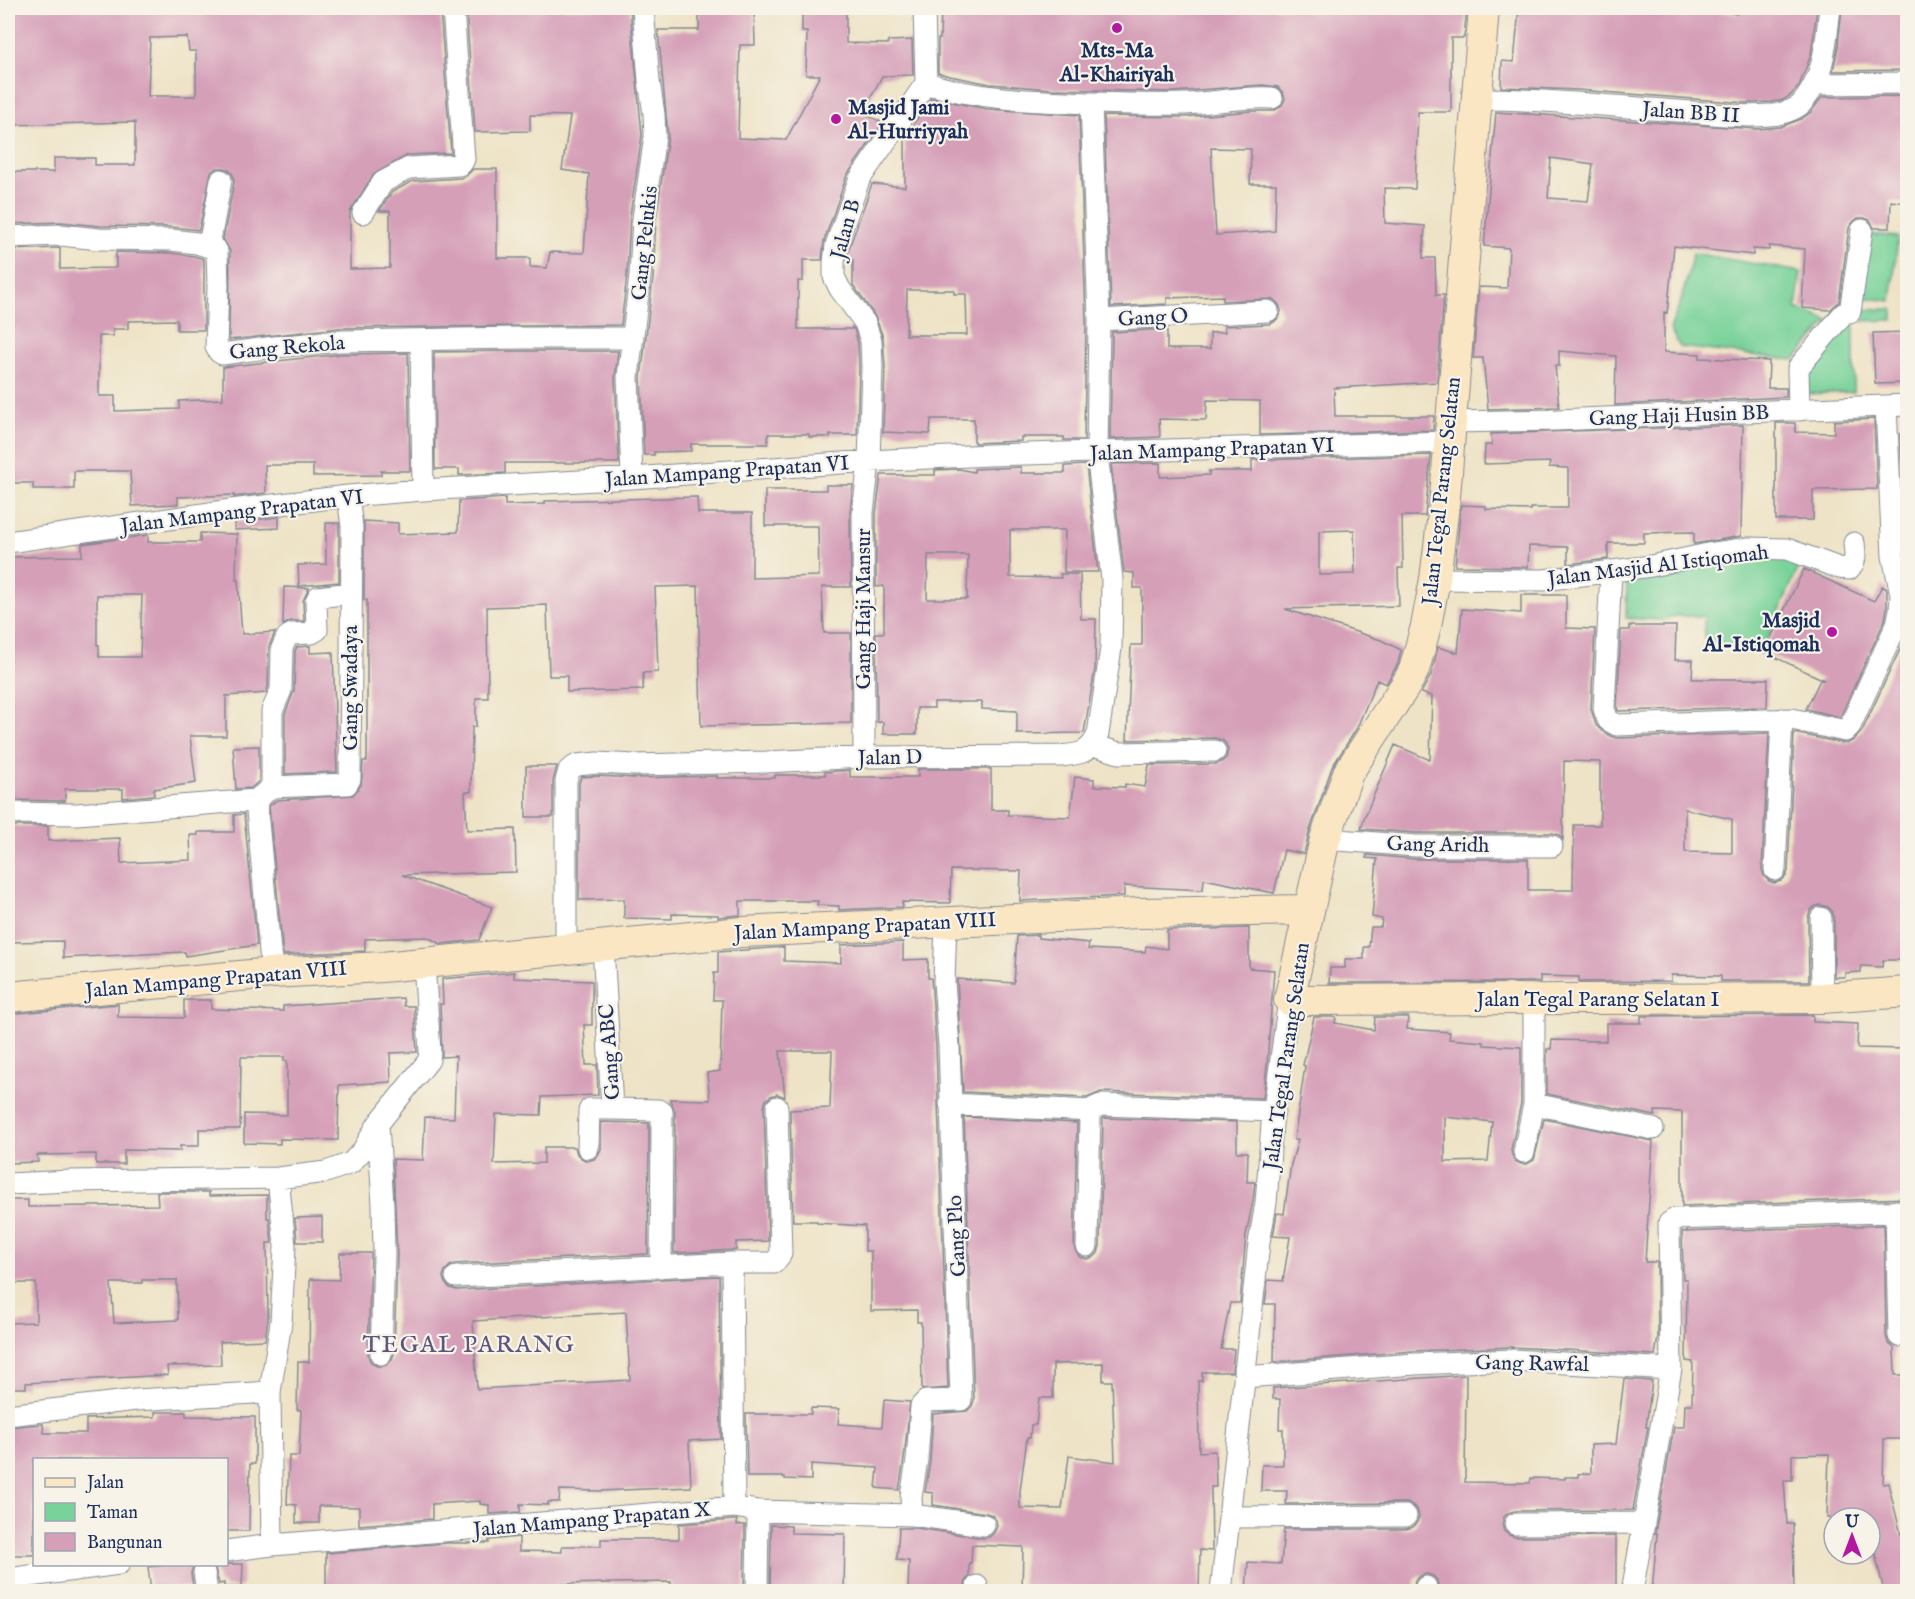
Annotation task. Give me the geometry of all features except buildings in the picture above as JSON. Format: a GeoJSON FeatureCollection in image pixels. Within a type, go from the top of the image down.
{"type":"FeatureCollection","features":[{"type":"Feature","properties":{"kind":"street"},"geometry":{"type":"LineString","coordinates":[[363,213],[383,182],[409,168],[459,165],[464,159],[453,8]]}},
{"type":"Feature","properties":{"kind":"street","name":"Gang Pelukis"},"geometry":{"type":"LineString","coordinates":[[632,478],[628,377],[640,276],[644,218],[655,136],[643,8]]}},
{"type":"Feature","properties":{"kind":"street"},"geometry":{"type":"LineString","coordinates":[[924,8],[926,83],[949,90],[1027,101],[1137,105],[1272,98]]}},
{"type":"Feature","properties":{"kind":"street","name":"Jalan Tegal Parang Selatan"},"geometry":{"type":"LineString","coordinates":[[1221,1592],[1259,1243],[1266,1203],[1274,1111],[1289,1000],[1308,910],[1325,839],[1348,773],[1414,670],[1435,579],[1445,497],[1484,8]]}},
{"type":"Feature","properties":{"kind":"street","name":"Jalan BB II"},"geometry":{"type":"LineString","coordinates":[[1477,99],[1533,99],[1727,115],[1770,115],[1786,111],[1801,105],[1814,84],[1824,58],[1830,8]]}},
{"type":"Feature","properties":{"kind":"street","name":"Jalan B"},"geometry":{"type":"LineString","coordinates":[[868,461],[872,367],[870,341],[865,323],[834,277],[836,245],[859,180],[926,83]]}},
{"type":"Feature","properties":{"kind":"street"},"geometry":{"type":"LineString","coordinates":[[1814,84],[1908,83]]}},
{"type":"Feature","properties":{"kind":"street"},"geometry":{"type":"LineString","coordinates":[[1091,103],[1099,320]]}},
{"type":"Feature","properties":{"kind":"street"},"geometry":{"type":"LineString","coordinates":[[8,237],[61,236],[171,240],[209,246],[221,180]]}},
{"type":"Feature","properties":{"kind":"street"},"geometry":{"type":"LineString","coordinates":[[1799,410],[1798,368],[1844,313],[1850,312],[1862,230]]}},
{"type":"Feature","properties":{"kind":"street","name":"Gang Rekola"},"geometry":{"type":"LineString","coordinates":[[209,246],[217,251],[216,347],[222,354],[274,346],[340,341],[633,338]]}},
{"type":"Feature","properties":{"kind":"street","name":"Gang O"},"geometry":{"type":"LineString","coordinates":[[1097,453],[1099,320],[1268,311]]}},
{"type":"Feature","properties":{"kind":"street"},"geometry":{"type":"LineString","coordinates":[[421,340],[423,490]]}},
{"type":"Feature","properties":{"kind":"street","name":"Gang Haji Husin BB"},"geometry":{"type":"LineString","coordinates":[[1450,432],[1908,405]]}},
{"type":"Feature","properties":{"kind":"street"},"geometry":{"type":"LineString","coordinates":[[1611,572],[1604,709],[1608,720],[1617,725],[1792,719],[1845,730],[1850,726],[1897,624],[1901,594],[1893,556],[1886,407]]}},
{"type":"Feature","properties":{"kind":"street","name":"Jalan Mampang Prapatan VI"},"geometry":{"type":"LineString","coordinates":[[8,542],[231,510],[348,496],[423,490],[989,454],[1097,453],[1450,432]]}},
{"type":"Feature","properties":{"kind":"street"},"geometry":{"type":"LineString","coordinates":[[1097,453],[1112,579],[1111,648],[1098,734],[1093,745],[1119,753],[1215,751]]}},
{"type":"Feature","properties":{"kind":"street","name":"Gang Haji Mansur"},"geometry":{"type":"LineString","coordinates":[[864,758],[863,513],[868,461]]}},
{"type":"Feature","properties":{"kind":"street","name":"Gang Swadaya"},"geometry":{"type":"LineString","coordinates":[[348,496],[352,527],[349,783],[273,788],[273,711],[281,690],[282,648],[285,640],[292,634],[312,633],[317,630],[316,601],[318,597],[351,592]]}},
{"type":"Feature","properties":{"kind":"street","name":"Jalan Masjid Al Istiqomah"},"geometry":{"type":"LineString","coordinates":[[1435,579],[1544,580],[1611,572],[1749,548],[1787,549],[1839,568],[1849,569],[1854,564],[1856,555],[1854,543]]}},
{"type":"Feature","properties":{"kind":"street"},"geometry":{"type":"LineString","coordinates":[[1775,870],[1782,719]]}},
{"type":"Feature","properties":{"kind":"street","name":"Jalan D"},"geometry":{"type":"LineString","coordinates":[[566,949],[566,781],[569,770],[577,765],[1060,756],[1081,754],[1093,745]]}},
{"type":"Feature","properties":{"kind":"street"},"geometry":{"type":"LineString","coordinates":[[8,813],[77,814],[256,800],[273,788]]}},
{"type":"Feature","properties":{"kind":"street"},"geometry":{"type":"LineString","coordinates":[[256,800],[272,973]]}},
{"type":"Feature","properties":{"kind":"street","name":"Gang Aridh"},"geometry":{"type":"LineString","coordinates":[[1325,839],[1416,846],[1552,846]]}},
{"type":"Feature","properties":{"kind":"street","name":"Jalan Mampang Prapatan VIII"},"geometry":{"type":"LineString","coordinates":[[8,997],[272,973],[424,963],[742,932],[1139,913],[1308,910]]}},
{"type":"Feature","properties":{"kind":"street"},"geometry":{"type":"LineString","coordinates":[[1821,918],[1822,998]]}},
{"type":"Feature","properties":{"kind":"street","name":"Gang Plo"},"geometry":{"type":"LineString","coordinates":[[912,1515],[912,1492],[921,1406],[926,1401],[961,1400],[949,1045],[944,982],[946,922]]}},
{"type":"Feature","properties":{"kind":"street","name":"Gang ABC"},"geometry":{"type":"LineString","coordinates":[[603,945],[612,1109],[662,1112],[661,1267]]}},
{"type":"Feature","properties":{"kind":"street"},"geometry":{"type":"LineString","coordinates":[[8,1184],[278,1178],[326,1172],[351,1163],[363,1150],[378,1124],[429,1060],[424,963]]}},
{"type":"Feature","properties":{"kind":"street","name":"Jalan Tegal Parang Selatan I"},"geometry":{"type":"LineString","coordinates":[[1289,1000],[1822,998],[1908,992]]}},
{"type":"Feature","properties":{"kind":"street"},"geometry":{"type":"LineString","coordinates":[[1524,1152],[1534,1104],[1534,1000]]}},
{"type":"Feature","properties":{"kind":"street"},"geometry":{"type":"LineString","coordinates":[[951,1104],[1092,1111]]}},
{"type":"Feature","properties":{"kind":"street"},"geometry":{"type":"LineString","coordinates":[[1534,1104],[1653,1129]]}},
{"type":"Feature","properties":{"kind":"street"},"geometry":{"type":"LineString","coordinates":[[1087,1246],[1090,1114],[1094,1108],[1101,1105],[1274,1111]]}},
{"type":"Feature","properties":{"kind":"street"},"geometry":{"type":"LineString","coordinates":[[456,1277],[732,1263],[774,1263],[781,1254],[777,1107]]}},
{"type":"Feature","properties":{"kind":"street"},"geometry":{"type":"LineString","coordinates":[[588,1148],[589,1111],[612,1109]]}},
{"type":"Feature","properties":{"kind":"street"},"geometry":{"type":"LineString","coordinates":[[378,1124],[384,1254],[381,1354]]}},
{"type":"Feature","properties":{"kind":"street"},"geometry":{"type":"LineString","coordinates":[[272,1545],[270,1392],[281,1322],[285,1246],[278,1178]]}},
{"type":"Feature","properties":{"kind":"street"},"geometry":{"type":"LineString","coordinates":[[1632,1592],[1671,1369],[1669,1223],[1672,1220],[1902,1211],[1899,1336]]}},
{"type":"Feature","properties":{"kind":"street"},"geometry":{"type":"LineString","coordinates":[[732,1263],[734,1507]]}},
{"type":"Feature","properties":{"kind":"street","name":"Gang Rawfal"},"geometry":{"type":"LineString","coordinates":[[1245,1377],[1416,1364],[1513,1360],[1671,1369]]}},
{"type":"Feature","properties":{"kind":"street"},"geometry":{"type":"LineString","coordinates":[[8,1415],[136,1400],[270,1392]]}},
{"type":"Feature","properties":{"kind":"street","name":"Jalan Mampang Prapatan X"},"geometry":{"type":"LineString","coordinates":[[228,1551],[272,1545],[734,1507],[758,1511],[912,1515],[984,1525]]}},
{"type":"Feature","properties":{"kind":"street"},"geometry":{"type":"LineString","coordinates":[[757,1592],[758,1511]]}},
{"type":"Feature","properties":{"kind":"street"},"geometry":{"type":"LineString","coordinates":[[1230,1517],[1406,1516]]}},
{"type":"Feature","properties":{"kind":"street"},"geometry":{"type":"LineString","coordinates":[[1515,1524],[1644,1523]]}},
{"type":"Feature","properties":{"kind":"street"},"geometry":{"type":"LineString","coordinates":[[8,1579],[104,1566]]}},
{"type":"Feature","properties":{"kind":"green space"},"geometry":{"type":"Polygon","coordinates":[[[1868,234],[1898,237],[1891,301],[1861,297],[1868,234]]]}},
{"type":"Feature","properties":{"kind":"green space"},"geometry":{"type":"Polygon","coordinates":[[[1693,253],[1801,272],[1796,308],[1829,321],[1794,360],[1680,347],[1670,329],[1681,301],[1693,253]]]}},
{"type":"Feature","properties":{"kind":"green space"},"geometry":{"type":"Polygon","coordinates":[[[1893,309],[1893,320],[1854,321],[1854,392],[1803,394],[1803,366],[1854,310],[1893,309]]]}},
{"type":"Feature","properties":{"kind":"green space"},"geometry":{"type":"Polygon","coordinates":[[[1736,556],[1802,560],[1763,648],[1738,647],[1705,639],[1704,616],[1675,616],[1663,620],[1626,618],[1627,577],[1736,556]]]}},
{"type":"Feature","properties":{"kind":"place","name":"Mts-Ma Al-Khairiyah"},"geometry":{"type":"Point","coordinates":[1117,28]}},
{"type":"Feature","properties":{"kind":"place","name":"Masjid Jami Al-Hurriyyah"},"geometry":{"type":"Point","coordinates":[836,119]}},
{"type":"Feature","properties":{"kind":"place","name":"Masjid Al-Istiqomah"},"geometry":{"type":"Point","coordinates":[1832,632]}},
{"type":"Feature","properties":{"kind":"district","name":"TEGAL PARANG"},"geometry":{"type":"Point","coordinates":[469,1344]}}]}
